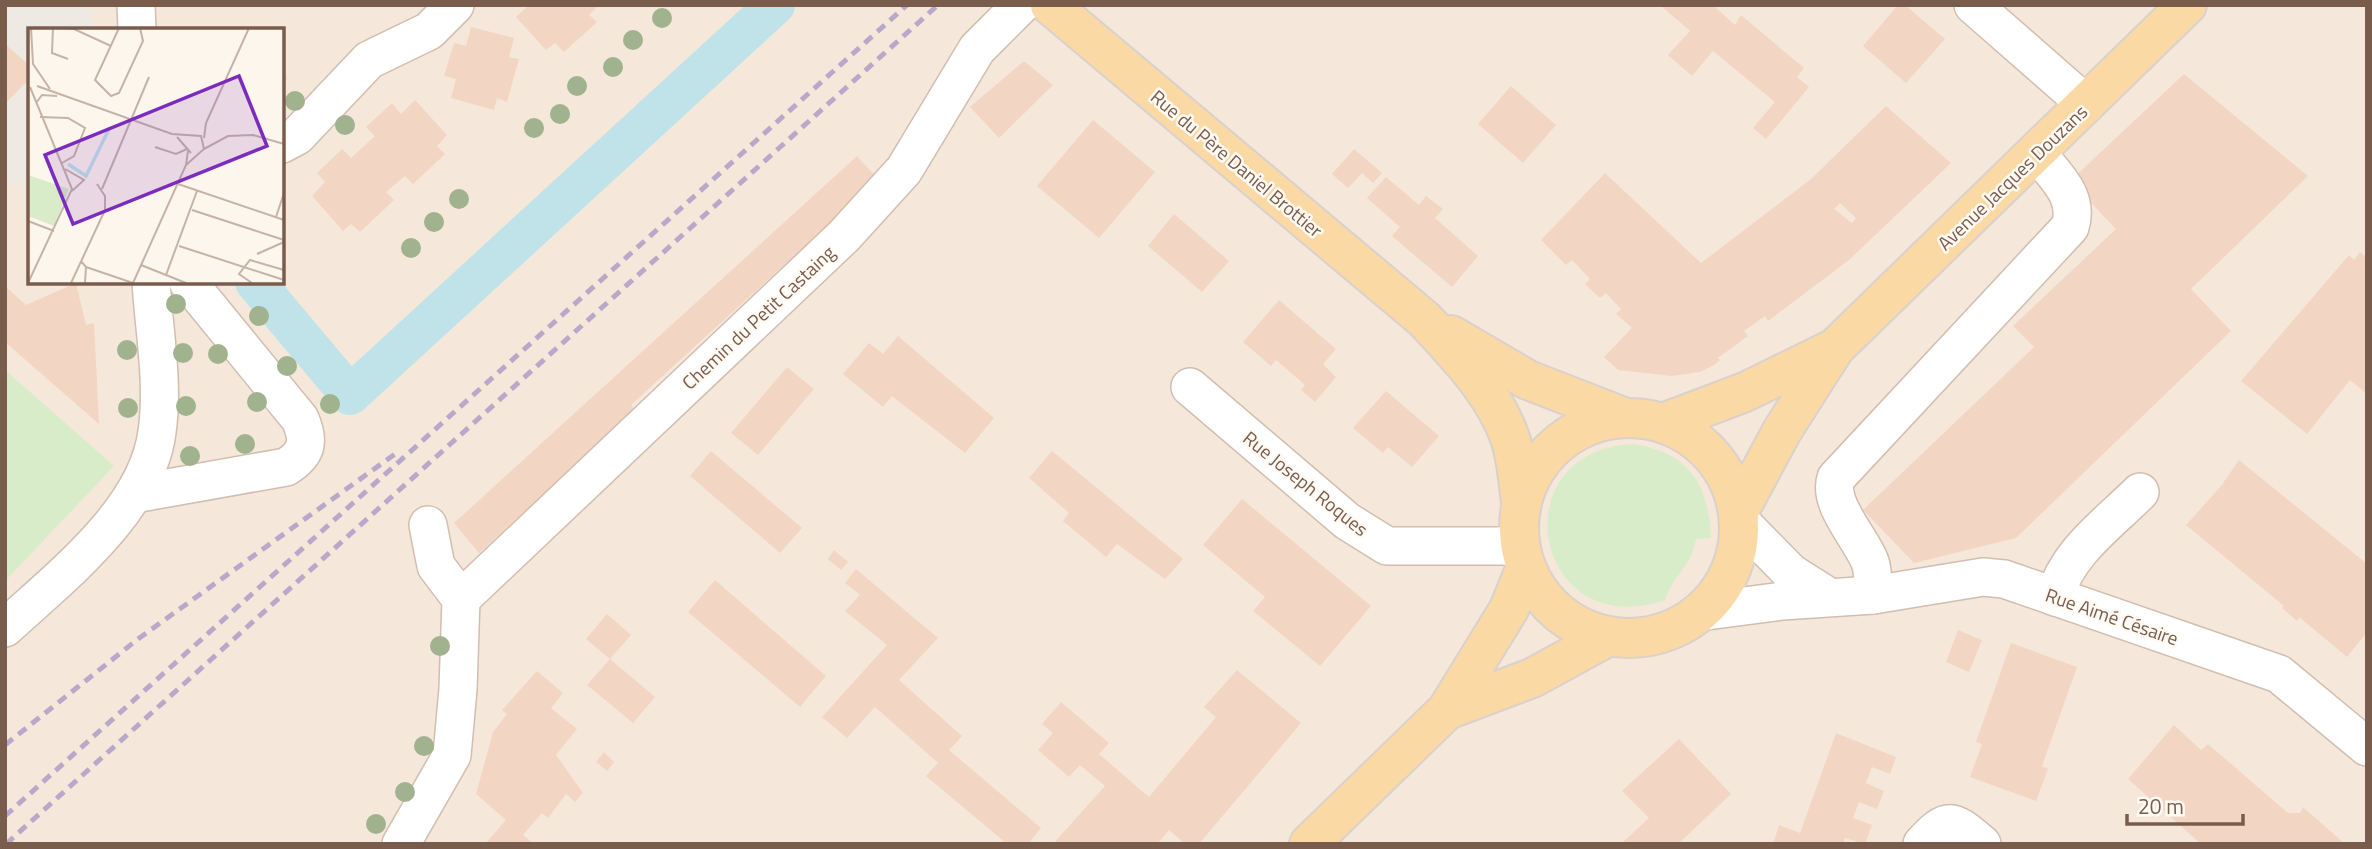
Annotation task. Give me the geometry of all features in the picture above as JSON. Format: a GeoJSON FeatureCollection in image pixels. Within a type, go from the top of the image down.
{"type":"FeatureCollection","features":[{"type":"Feature","properties":{"kind":"main road","name":"Rue du Père Daniel Brottier"},"geometry":{"type":"LineString","coordinates":[[1050,5],[1425,320],[1470,370],[1496,408],[1511,439],[1521,502]]}},
{"type":"Feature","properties":{"kind":"main road","name":"Avenue Jacques Douzans"},"geometry":{"type":"LineString","coordinates":[[1738,517],[1782,431],[1835,348],[2187,5]]}},
{"type":"Feature","properties":{"kind":"main road","name":"Rue du Père Daniel Brottier"},"geometry":{"type":"LineString","coordinates":[[1425,320],[1528,380],[1626,418]]}},
{"type":"Feature","properties":{"kind":"main road","name":"Avenue Jacques Douzans"},"geometry":{"type":"LineString","coordinates":[[1663,424],[1745,392],[1835,348]]}},
{"type":"Feature","properties":{"kind":"main road"},"geometry":{"type":"LineString","coordinates":[[1309,844],[1447,710],[1509,609],[1523,556],[1521,502],[1529,480],[1542,459],[1559,443],[1590,425],[1626,418],[1663,424],[1685,433],[1705,449],[1721,468],[1732,490],[1738,517],[1737,546],[1730,571],[1717,594],[1699,612],[1679,626],[1657,634],[1609,636],[1579,626],[1542,596],[1523,556]]}},
{"type":"Feature","properties":{"kind":"main road"},"geometry":{"type":"LineString","coordinates":[[1447,710],[1532,678],[1609,636]]}},
{"type":"Feature","properties":{"kind":"street"},"geometry":{"type":"LineString","coordinates":[[136,5],[137,28]]}},
{"type":"Feature","properties":{"kind":"street"},"geometry":{"type":"LineString","coordinates":[[284,143],[297,135],[369,60],[429,31],[454,5]]}},
{"type":"Feature","properties":{"kind":"street"},"geometry":{"type":"LineString","coordinates":[[1973,5],[2086,104]]}},
{"type":"Feature","properties":{"kind":"street","name":"Chemin du Petit Castaing"},"geometry":{"type":"LineString","coordinates":[[461,599],[844,236],[904,170],[977,49],[1016,9]]}},
{"type":"Feature","properties":{"kind":"street"},"geometry":{"type":"LineString","coordinates":[[1873,595],[1871,565],[1838,501],[1833,488],[1836,478],[2070,227],[2074,214],[2072,201],[2037,153]]}},
{"type":"Feature","properties":{"kind":"street"},"geometry":{"type":"LineString","coordinates":[[5,628],[93,545],[134,494],[152,454],[157,432],[151,284]]}},
{"type":"Feature","properties":{"kind":"street"},"geometry":{"type":"LineString","coordinates":[[134,494],[286,467],[299,459],[306,448],[307,435],[300,419],[190,284]]}},
{"type":"Feature","properties":{"kind":"street","name":"Rue Joseph Roques"},"geometry":{"type":"LineString","coordinates":[[1190,387],[1347,521],[1387,546],[1523,556]]}},
{"type":"Feature","properties":{"kind":"street"},"geometry":{"type":"LineString","coordinates":[[2055,597],[2060,577],[2077,553],[2140,492]]}},
{"type":"Feature","properties":{"kind":"street"},"geometry":{"type":"LineString","coordinates":[[1738,517],[1791,573],[1829,597]]}},
{"type":"Feature","properties":{"kind":"street"},"geometry":{"type":"LineString","coordinates":[[401,844],[452,755],[461,599],[436,566],[428,525]]}},
{"type":"Feature","properties":{"kind":"street","name":"Rue Aimé Césaire"},"geometry":{"type":"LineString","coordinates":[[1699,612],[1829,597],[1873,595],[1983,577],[2004,579],[2279,674],[2367,747]]}},
{"type":"Feature","properties":{"kind":"street"},"geometry":{"type":"LineString","coordinates":[[1922,844],[1938,826],[1948,822],[1958,824],[1982,844]]}},
{"type":"Feature","properties":{"kind":"shaded area"},"geometry":{"type":"Polygon","coordinates":[[[5,5],[2367,5],[2367,844],[5,844],[5,5]]]}},
{"type":"Feature","properties":{"kind":"shaded area"},"geometry":{"type":"Polygon","coordinates":[[[5,5],[91,5],[92,28],[28,28],[28,185],[5,186],[5,5]]]}},
{"type":"Feature","properties":{"kind":"green space"},"geometry":{"type":"Polygon","coordinates":[[[5,370],[114,466],[5,581],[5,370]]]}},
{"type":"Feature","properties":{"kind":"green space"},"geometry":{"type":"Polygon","coordinates":[[[1634,444],[1669,455],[1682,463],[1692,474],[1706,502],[1711,538],[1696,539],[1690,557],[1665,600],[1620,606],[1586,595],[1562,572],[1549,541],[1549,508],[1563,477],[1591,454],[1634,444]]]}},
{"type":"Feature","properties":{"kind":"building"},"geometry":{"type":"Polygon","coordinates":[[[529,5],[599,5],[589,15],[597,22],[564,52],[555,43],[546,50],[516,17],[529,5]]]}},
{"type":"Feature","properties":{"kind":"building"},"geometry":{"type":"Polygon","coordinates":[[[1660,5],[1713,5],[1735,25],[1741,15],[1804,68],[1797,77],[1809,87],[1766,139],[1753,128],[1775,102],[1713,51],[1692,76],[1668,55],[1690,31],[1660,5]]]}},
{"type":"Feature","properties":{"kind":"building"},"geometry":{"type":"Polygon","coordinates":[[[1898,5],[1905,5],[1945,39],[1906,83],[1863,46],[1898,5]]]}},
{"type":"Feature","properties":{"kind":"building"},"geometry":{"type":"Polygon","coordinates":[[[471,27],[514,38],[509,57],[519,59],[507,102],[497,98],[494,110],[451,98],[456,79],[444,76],[454,43],[466,46],[471,27]]]}},
{"type":"Feature","properties":{"kind":"building"},"geometry":{"type":"Polygon","coordinates":[[[5,44],[28,64],[28,80],[5,104],[5,44]]]}},
{"type":"Feature","properties":{"kind":"building"},"geometry":{"type":"Polygon","coordinates":[[[1024,61],[1053,85],[999,138],[970,107],[1024,61]]]}},
{"type":"Feature","properties":{"kind":"building"},"geometry":{"type":"Polygon","coordinates":[[[2184,74],[2308,176],[2191,289],[2231,331],[2016,538],[1914,563],[1863,510],[2034,347],[2013,326],[2116,229],[2070,181],[2184,74]]]}},
{"type":"Feature","properties":{"kind":"building"},"geometry":{"type":"Polygon","coordinates":[[[1511,86],[1556,125],[1523,163],[1478,124],[1511,86]]]}},
{"type":"Feature","properties":{"kind":"building"},"geometry":{"type":"Polygon","coordinates":[[[415,100],[447,135],[437,146],[445,154],[413,184],[405,176],[386,192],[394,200],[360,232],[351,224],[343,231],[312,196],[325,182],[317,173],[342,149],[351,158],[375,136],[366,127],[392,103],[401,114],[415,100]]]}},
{"type":"Feature","properties":{"kind":"building"},"geometry":{"type":"Polygon","coordinates":[[[1886,106],[1951,163],[1849,260],[1768,321],[1765,316],[1744,331],[1748,336],[1718,358],[1720,360],[1714,365],[1700,372],[1672,376],[1618,370],[1604,357],[1632,328],[1616,314],[1621,309],[1606,293],[1600,298],[1585,284],[1590,279],[1572,260],[1566,265],[1541,240],[1605,173],[1701,263],[1811,179],[1886,106]],[[1840,203],[1834,209],[1852,223],[1856,218],[1840,203]]]}},
{"type":"Feature","properties":{"kind":"building"},"geometry":{"type":"Polygon","coordinates":[[[1093,120],[1155,172],[1099,238],[1037,186],[1093,120]]]}},
{"type":"Feature","properties":{"kind":"building"},"geometry":{"type":"Polygon","coordinates":[[[1354,149],[1382,173],[1373,183],[1362,173],[1348,188],[1332,174],[1354,149]]]}},
{"type":"Feature","properties":{"kind":"building"},"geometry":{"type":"Polygon","coordinates":[[[857,156],[878,179],[631,405],[636,411],[479,553],[454,523],[857,156]]]}},
{"type":"Feature","properties":{"kind":"building"},"geometry":{"type":"Polygon","coordinates":[[[1386,177],[1419,205],[1426,196],[1443,209],[1435,218],[1478,256],[1452,287],[1392,236],[1400,227],[1367,198],[1386,177]]]}},
{"type":"Feature","properties":{"kind":"building"},"geometry":{"type":"Polygon","coordinates":[[[1174,214],[1229,261],[1202,292],[1148,246],[1174,214]]]}},
{"type":"Feature","properties":{"kind":"building"},"geometry":{"type":"Polygon","coordinates":[[[2360,252],[2367,258],[2367,394],[2350,380],[2307,434],[2241,381],[2349,255],[2354,260],[2360,252]]]}},
{"type":"Feature","properties":{"kind":"building"},"geometry":{"type":"Polygon","coordinates":[[[76,284],[86,325],[94,323],[99,424],[5,342],[5,286],[26,305],[76,284]]]}},
{"type":"Feature","properties":{"kind":"building"},"geometry":{"type":"Polygon","coordinates":[[[1279,300],[1336,349],[1323,364],[1336,377],[1315,402],[1301,390],[1305,385],[1276,360],[1271,366],[1243,342],[1279,300]]]}},
{"type":"Feature","properties":{"kind":"building"},"geometry":{"type":"Polygon","coordinates":[[[898,336],[994,418],[965,453],[892,396],[883,407],[843,374],[869,343],[883,354],[898,336]]]}},
{"type":"Feature","properties":{"kind":"building"},"geometry":{"type":"Polygon","coordinates":[[[787,367],[814,389],[758,455],[731,433],[787,367]]]}},
{"type":"Feature","properties":{"kind":"building"},"geometry":{"type":"Polygon","coordinates":[[[1386,391],[1439,436],[1412,467],[1388,447],[1383,453],[1353,428],[1386,391]]]}},
{"type":"Feature","properties":{"kind":"building"},"geometry":{"type":"Polygon","coordinates":[[[711,451],[802,528],[780,553],[690,476],[711,451]]]}},
{"type":"Feature","properties":{"kind":"building"},"geometry":{"type":"Polygon","coordinates":[[[1052,451],[1183,559],[1165,579],[1117,544],[1106,557],[1063,521],[1069,513],[1029,478],[1052,451]]]}},
{"type":"Feature","properties":{"kind":"building"},"geometry":{"type":"Polygon","coordinates":[[[2239,460],[2367,564],[2367,632],[2347,657],[2299,617],[2297,621],[2282,608],[2284,606],[2186,525],[2221,486],[2239,460]]]}},
{"type":"Feature","properties":{"kind":"building"},"geometry":{"type":"Polygon","coordinates":[[[1242,499],[1371,606],[1320,666],[1253,611],[1265,597],[1203,545],[1242,499]]]}},
{"type":"Feature","properties":{"kind":"building"},"geometry":{"type":"Polygon","coordinates":[[[834,550],[848,562],[841,570],[828,559],[834,550]]]}},
{"type":"Feature","properties":{"kind":"building"},"geometry":{"type":"Polygon","coordinates":[[[856,569],[938,638],[899,680],[962,736],[949,750],[1041,828],[1028,844],[1007,844],[926,776],[938,763],[875,707],[847,738],[822,717],[887,645],[845,611],[860,595],[845,583],[856,569]]]}},
{"type":"Feature","properties":{"kind":"building"},"geometry":{"type":"Polygon","coordinates":[[[715,580],[826,676],[800,707],[688,612],[715,580]]]}},
{"type":"Feature","properties":{"kind":"building"},"geometry":{"type":"Polygon","coordinates":[[[607,614],[631,635],[610,659],[586,639],[607,614]]]}},
{"type":"Feature","properties":{"kind":"building"},"geometry":{"type":"Polygon","coordinates":[[[1958,630],[1982,640],[1969,672],[1946,662],[1958,630]]]}},
{"type":"Feature","properties":{"kind":"building"},"geometry":{"type":"Polygon","coordinates":[[[2011,643],[2077,667],[2042,766],[2048,769],[2036,801],[1970,777],[1982,744],[1976,742],[2011,643]]]}},
{"type":"Feature","properties":{"kind":"building"},"geometry":{"type":"Polygon","coordinates":[[[610,659],[655,697],[633,723],[587,685],[610,659]]]}},
{"type":"Feature","properties":{"kind":"building"},"geometry":{"type":"Polygon","coordinates":[[[1237,670],[1301,723],[1199,844],[1185,844],[1169,830],[1157,844],[1053,844],[1105,786],[1080,765],[1069,777],[1038,750],[1053,733],[1042,724],[1061,702],[1109,743],[1099,754],[1149,797],[1216,717],[1204,707],[1237,670]]]}},
{"type":"Feature","properties":{"kind":"building"},"geometry":{"type":"Polygon","coordinates":[[[537,671],[563,693],[551,708],[577,729],[556,755],[583,793],[575,802],[566,794],[548,818],[542,813],[523,835],[534,844],[485,844],[506,820],[476,794],[493,732],[507,714],[502,710],[537,671]]]}},
{"type":"Feature","properties":{"kind":"building"},"geometry":{"type":"Polygon","coordinates":[[[2174,725],[2201,750],[2208,744],[2288,813],[2300,813],[2303,807],[2345,844],[2201,844],[2128,779],[2174,725]]]}},
{"type":"Feature","properties":{"kind":"building"},"geometry":{"type":"Polygon","coordinates":[[[1836,733],[1896,757],[1890,774],[1872,767],[1866,783],[1884,791],[1877,809],[1859,802],[1853,818],[1872,825],[1865,844],[1845,838],[1843,844],[1773,844],[1779,825],[1800,833],[1836,733]]]}},
{"type":"Feature","properties":{"kind":"building"},"geometry":{"type":"Polygon","coordinates":[[[1679,739],[1731,794],[1678,844],[1621,844],[1649,818],[1622,791],[1679,739]]]}},
{"type":"Feature","properties":{"kind":"building"},"geometry":{"type":"Polygon","coordinates":[[[604,752],[614,762],[607,771],[596,762],[604,752]]]}},
{"type":"Feature","properties":{"kind":"waterway"},"geometry":{"type":"LineString","coordinates":[[257,284],[350,395],[775,5]]}},
{"type":"Feature","properties":{"kind":"railway"},"geometry":{"type":"LineString","coordinates":[[5,816],[907,5]]}},
{"type":"Feature","properties":{"kind":"railway"},"geometry":{"type":"LineString","coordinates":[[6,844],[938,5]]}},
{"type":"Feature","properties":{"kind":"railway"},"geometry":{"type":"LineString","coordinates":[[5,745],[138,639],[395,454]]}}]}
